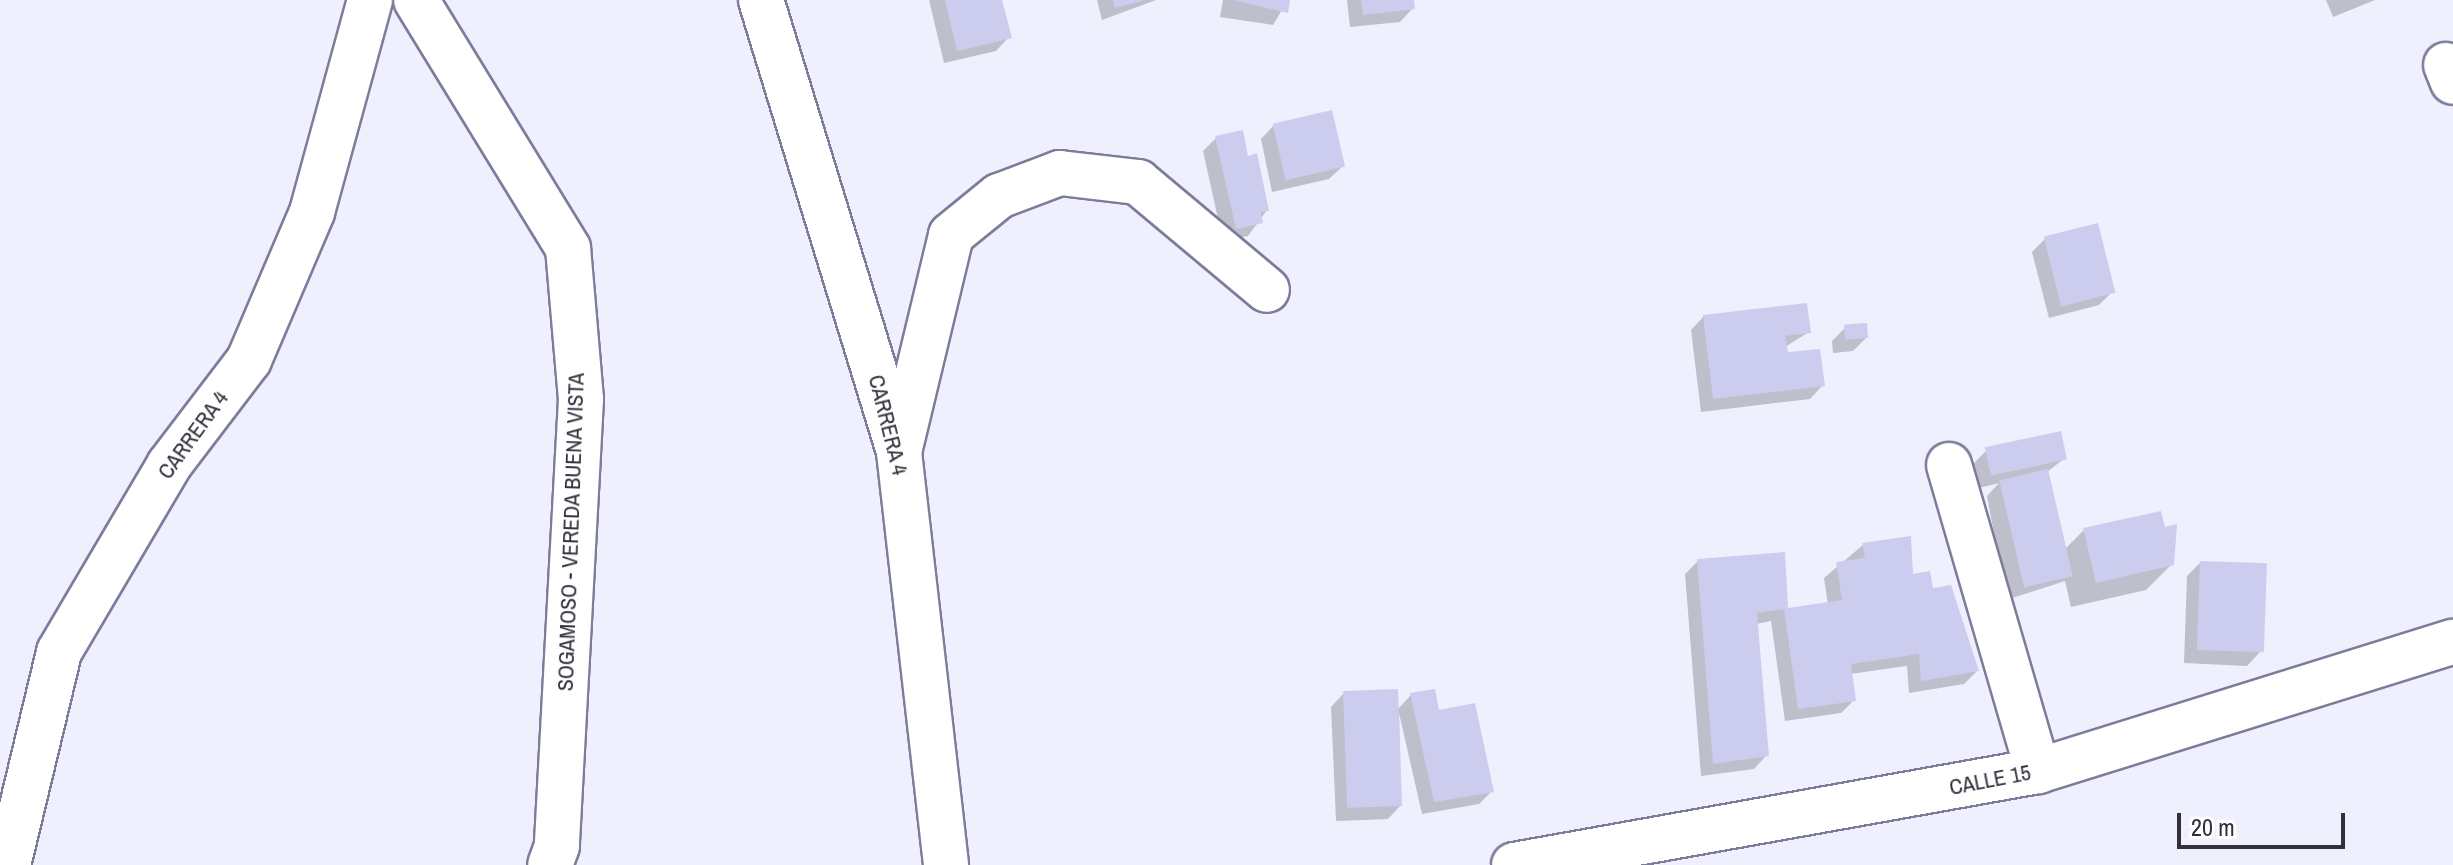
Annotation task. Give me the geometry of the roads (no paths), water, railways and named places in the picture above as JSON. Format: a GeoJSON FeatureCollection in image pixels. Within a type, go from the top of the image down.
{"type":"FeatureCollection","features":[{"type":"Feature","properties":{"kind":"street","name":"CARRERA 4"},"geometry":{"type":"LineString","coordinates":[[8,865],[59,652],[169,465],[249,360],[312,212],[370,0]]}},
{"type":"Feature","properties":{"kind":"street","name":"SOGAMOSO - VEREDA BUENA VISTA"},"geometry":{"type":"LineString","coordinates":[[416,0],[568,248],[581,399],[557,846],[550,865]]}},
{"type":"Feature","properties":{"kind":"street","name":"CARRERA 4"},"geometry":{"type":"LineString","coordinates":[[761,0],[899,452],[946,865]]}},
{"type":"Feature","properties":{"kind":"street"},"geometry":{"type":"LineString","coordinates":[[899,452],[951,235],[999,196],[1060,173],[1138,182],[1267,290]]}},
{"type":"Feature","properties":{"kind":"street"},"geometry":{"type":"LineString","coordinates":[[1949,465],[2038,771]]}},
{"type":"Feature","properties":{"kind":"street","name":"CALLE 15"},"geometry":{"type":"LineString","coordinates":[[1514,865],[2038,771],[2453,642]]}}]}
